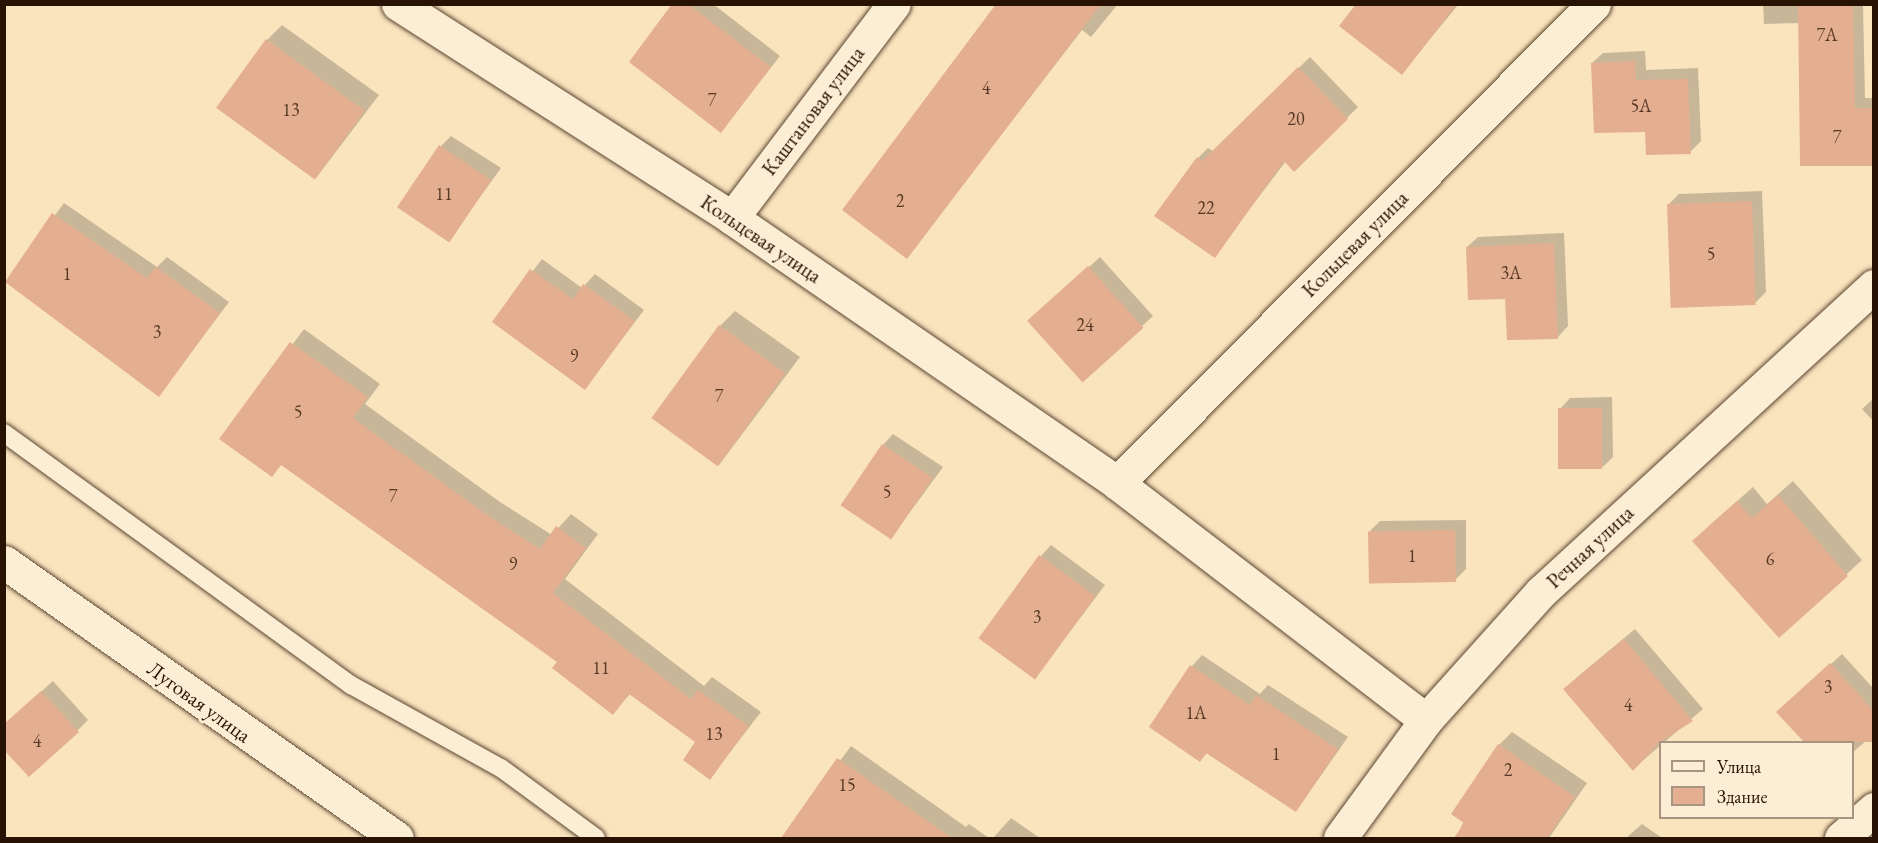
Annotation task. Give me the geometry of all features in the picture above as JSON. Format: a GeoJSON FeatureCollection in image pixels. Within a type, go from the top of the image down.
{"type":"FeatureCollection","features":[{"type":"Feature","properties":{"kind":"street","name":"Кольцевая улица"},"geometry":{"type":"LineString","coordinates":[[398,4],[732,218],[1116,483],[1426,720]]}},
{"type":"Feature","properties":{"kind":"street","name":"Каштановая улица"},"geometry":{"type":"LineString","coordinates":[[732,218],[894,4]]}},
{"type":"Feature","properties":{"kind":"street","name":"Кольцевая улица"},"geometry":{"type":"LineString","coordinates":[[1116,483],[1594,4]]}},
{"type":"Feature","properties":{"kind":"street","name":"Речная улица"},"geometry":{"type":"LineString","coordinates":[[1340,838],[1426,720],[1541,592],[1874,286]]}},
{"type":"Feature","properties":{"kind":"street","name":"Луговая улица"},"geometry":{"type":"LineString","coordinates":[[4,562],[397,838]]}},
{"type":"Feature","properties":{"kind":"street"},"geometry":{"type":"LineString","coordinates":[[1841,838],[1874,809]]}},
{"type":"Feature","properties":{"kind":"lane"},"geometry":{"type":"LineString","coordinates":[[4,433],[351,685],[501,768],[596,838]]}},
{"type":"Feature","properties":{"kind":"building"},"geometry":{"type":"Polygon","coordinates":[[[672,4],[688,4],[771,67],[721,133],[629,62],[672,4]]]}},
{"type":"Feature","properties":{"kind":"building"},"geometry":{"type":"Polygon","coordinates":[[[996,4],[1101,4],[907,259],[842,210],[996,4]]]}},
{"type":"Feature","properties":{"kind":"building"},"geometry":{"type":"Polygon","coordinates":[[[1356,4],[1457,4],[1402,75],[1339,26],[1356,4]]]}},
{"type":"Feature","properties":{"kind":"building"},"geometry":{"type":"Polygon","coordinates":[[[1798,4],[1853,4],[1855,108],[1874,108],[1874,166],[1800,166],[1798,4]]]}},
{"type":"Feature","properties":{"kind":"building"},"geometry":{"type":"Polygon","coordinates":[[[266,39],[365,111],[315,179],[216,108],[266,39]]]}},
{"type":"Feature","properties":{"kind":"building"},"geometry":{"type":"Polygon","coordinates":[[[1635,61],[1636,80],[1688,79],[1691,154],[1646,155],[1645,132],[1594,133],[1591,63],[1635,61]]]}},
{"type":"Feature","properties":{"kind":"building"},"geometry":{"type":"Polygon","coordinates":[[[1298,67],[1348,119],[1294,172],[1284,161],[1215,258],[1154,216],[1197,157],[1202,161],[1298,67]]]}},
{"type":"Feature","properties":{"kind":"building"},"geometry":{"type":"Polygon","coordinates":[[[439,145],[491,180],[449,242],[397,207],[439,145]]]}},
{"type":"Feature","properties":{"kind":"building"},"geometry":{"type":"Polygon","coordinates":[[[1752,201],[1756,305],[1671,308],[1667,204],[1752,201]]]}},
{"type":"Feature","properties":{"kind":"building"},"geometry":{"type":"Polygon","coordinates":[[[52,213],[147,278],[156,267],[220,313],[159,397],[5,282],[52,213]]]}},
{"type":"Feature","properties":{"kind":"building"},"geometry":{"type":"Polygon","coordinates":[[[1554,243],[1558,339],[1507,340],[1505,299],[1468,300],[1466,247],[1554,243]]]}},
{"type":"Feature","properties":{"kind":"building"},"geometry":{"type":"Polygon","coordinates":[[[1088,266],[1144,328],[1083,383],[1027,321],[1088,266]]]}},
{"type":"Feature","properties":{"kind":"building"},"geometry":{"type":"Polygon","coordinates":[[[530,269],[573,299],[583,284],[635,321],[585,390],[492,322],[530,269]]]}},
{"type":"Feature","properties":{"kind":"building"},"geometry":{"type":"Polygon","coordinates":[[[719,325],[785,373],[718,466],[651,418],[719,325]]]}},
{"type":"Feature","properties":{"kind":"building"},"geometry":{"type":"Polygon","coordinates":[[[290,342],[368,397],[353,418],[487,515],[540,549],[556,526],[586,548],[553,593],[691,699],[698,690],[749,726],[710,780],[683,760],[695,742],[629,694],[613,715],[552,668],[557,662],[281,465],[272,477],[219,439],[290,342]]]}},
{"type":"Feature","properties":{"kind":"building"},"geometry":{"type":"Polygon","coordinates":[[[1558,408],[1602,408],[1602,469],[1558,469],[1558,408]]]}},
{"type":"Feature","properties":{"kind":"building"},"geometry":{"type":"Polygon","coordinates":[[[882,444],[933,478],[891,539],[841,505],[882,444]]]}},
{"type":"Feature","properties":{"kind":"building"},"geometry":{"type":"Polygon","coordinates":[[[1778,495],[1848,576],[1779,638],[1692,541],[1737,501],[1752,518],[1778,495]]]}},
{"type":"Feature","properties":{"kind":"building"},"geometry":{"type":"Polygon","coordinates":[[[1455,530],[1456,582],[1369,584],[1368,532],[1455,530]]]}},
{"type":"Feature","properties":{"kind":"building"},"geometry":{"type":"Polygon","coordinates":[[[1039,555],[1096,596],[1035,679],[978,638],[1039,555]]]}},
{"type":"Feature","properties":{"kind":"building"},"geometry":{"type":"Polygon","coordinates":[[[1624,639],[1693,721],[1659,741],[1633,771],[1563,689],[1624,639]]]}},
{"type":"Feature","properties":{"kind":"building"},"geometry":{"type":"Polygon","coordinates":[[[1830,663],[1874,711],[1874,742],[1803,741],[1776,712],[1830,663]]]}},
{"type":"Feature","properties":{"kind":"building"},"geometry":{"type":"Polygon","coordinates":[[[1190,665],[1250,705],[1256,695],[1338,749],[1296,812],[1206,753],[1200,762],[1149,727],[1190,665]]]}},
{"type":"Feature","properties":{"kind":"building"},"geometry":{"type":"Polygon","coordinates":[[[41,691],[79,732],[29,777],[4,750],[4,724],[41,691]]]}},
{"type":"Feature","properties":{"kind":"building"},"geometry":{"type":"Polygon","coordinates":[[[1498,744],[1575,797],[1547,838],[1454,838],[1464,823],[1451,814],[1498,744]]]}},
{"type":"Feature","properties":{"kind":"building"},"geometry":{"type":"Polygon","coordinates":[[[837,758],[952,838],[781,838],[837,758]]]}}]}
